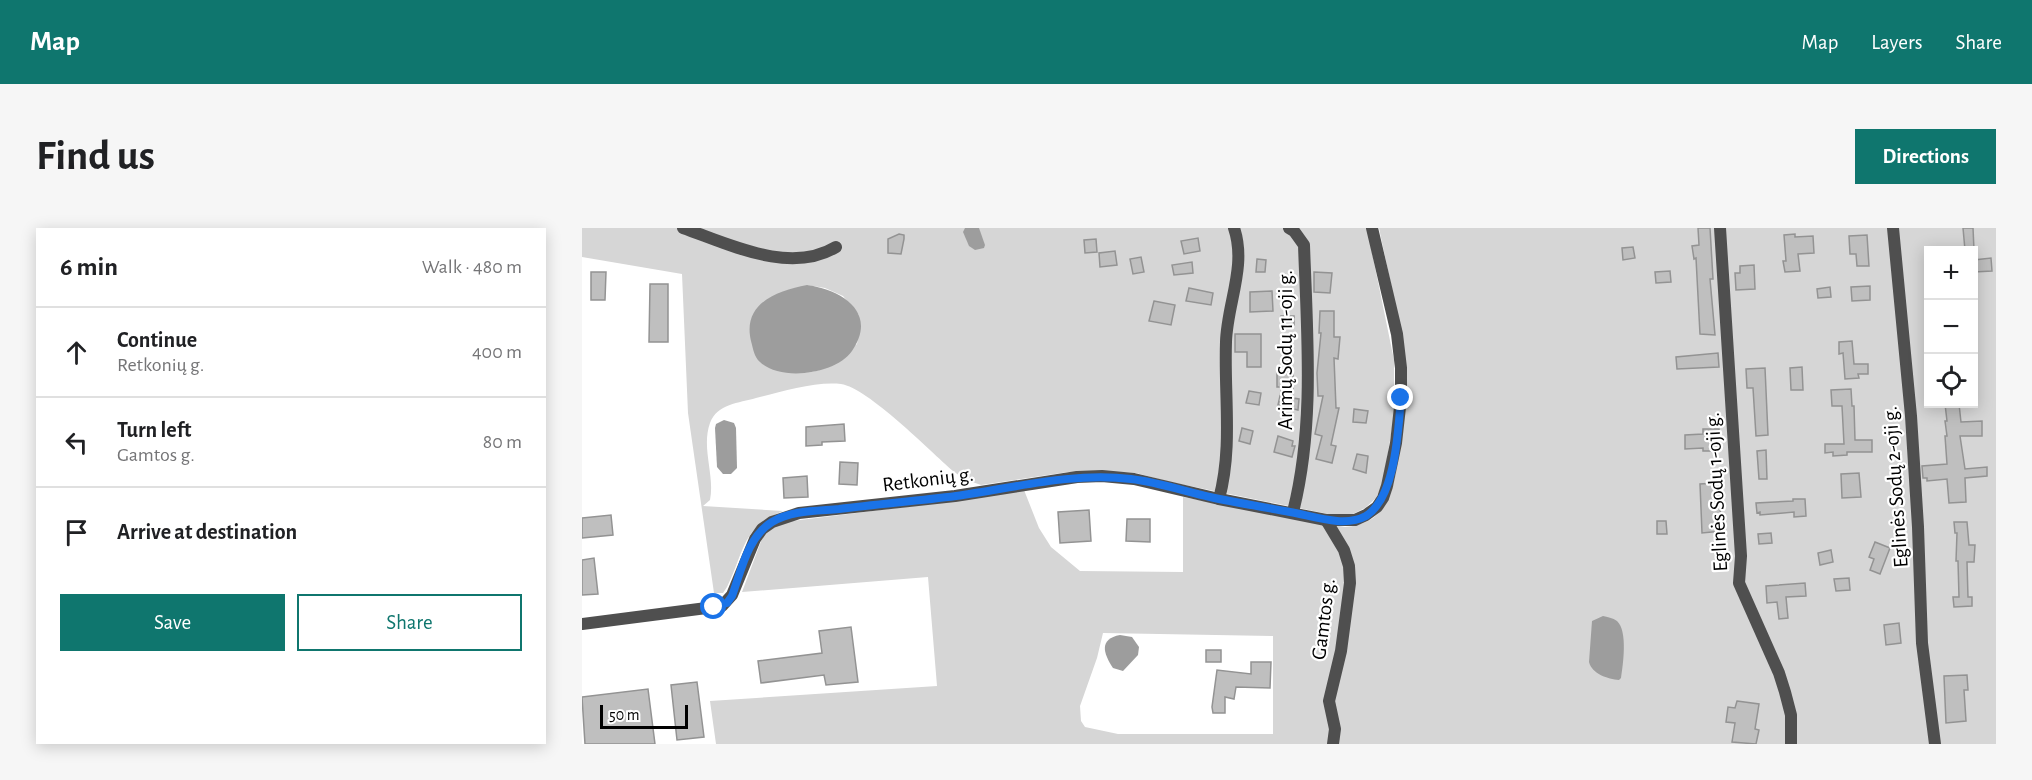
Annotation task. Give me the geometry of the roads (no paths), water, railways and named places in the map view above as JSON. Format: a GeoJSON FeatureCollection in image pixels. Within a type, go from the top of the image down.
{"type":"FeatureCollection","features":[{"type":"Feature","properties":{"kind":"street"},"geometry":{"type":"LineString","coordinates":[[683,228],[752,252],[785,258],[817,257],[836,247]]}},
{"type":"Feature","properties":{"kind":"street"},"geometry":{"type":"LineString","coordinates":[[1219,499],[1228,456],[1226,340],[1239,263],[1234,228]]}},
{"type":"Feature","properties":{"kind":"street","name":"Arimų Sodų 11-oji g."},"geometry":{"type":"LineString","coordinates":[[1289,228],[1304,245],[1308,395],[1300,483],[1293,512]]}},
{"type":"Feature","properties":{"kind":"street"},"geometry":{"type":"LineString","coordinates":[[1326,520],[1355,520],[1377,507],[1387,486],[1396,442],[1401,398],[1400,357],[1397,334],[1372,228]]}},
{"type":"Feature","properties":{"kind":"street","name":"Eglinės Sodų 1-oji g."},"geometry":{"type":"LineString","coordinates":[[1719,228],[1740,535],[1739,583],[1782,683],[1791,716],[1791,744]]}},
{"type":"Feature","properties":{"kind":"street","name":"Eglinės Sodų 2-oji g."},"geometry":{"type":"LineString","coordinates":[[1893,228],[1911,416],[1922,643],[1935,744]]}},
{"type":"Feature","properties":{"kind":"street","name":"Retkonių g."},"geometry":{"type":"LineString","coordinates":[[582,624],[722,606],[732,596],[755,539],[762,529],[772,522],[799,513],[955,496],[1077,477],[1102,476],[1134,479],[1219,499],[1326,520]]}},
{"type":"Feature","properties":{"kind":"street","name":"Gamtos g."},"geometry":{"type":"LineString","coordinates":[[1326,520],[1344,550],[1349,566],[1350,583],[1341,651],[1329,701],[1335,729],[1333,744]]}}]}
